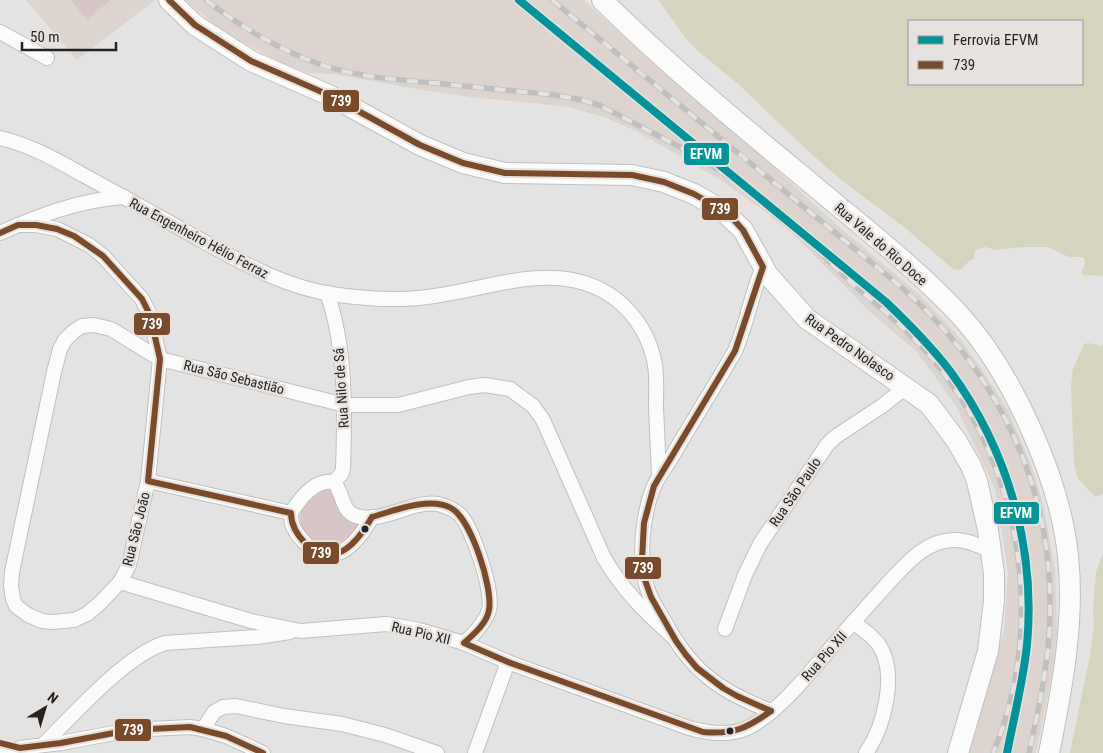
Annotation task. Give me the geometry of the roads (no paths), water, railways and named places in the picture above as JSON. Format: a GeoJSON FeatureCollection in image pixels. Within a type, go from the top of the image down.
{"type":"FeatureCollection","features":[{"type":"Feature","properties":{"kind":"street","name":"Rua Pedro Nolasco"},"geometry":{"type":"LineString","coordinates":[[169,0],[195,25],[251,61],[331,96],[420,145],[463,163],[505,173],[632,175],[664,182],[694,194],[733,218],[743,230],[768,275],[787,298],[812,323],[929,404],[942,420],[971,466],[982,502],[992,551],[994,601],[988,651],[958,753]]}},
{"type":"Feature","properties":{"kind":"street","name":"Rua Vale do Rio Doce"},"geometry":{"type":"LineString","coordinates":[[602,0],[682,74],[914,271],[959,314],[998,366],[1031,429],[1053,489],[1068,553],[1070,600],[1068,630],[1049,753]]}},
{"type":"Feature","properties":{"kind":"street"},"geometry":{"type":"LineString","coordinates":[[0,32],[47,58]]}},
{"type":"Feature","properties":{"kind":"street","name":"Rua Engenheiro Hélio Ferraz"},"geometry":{"type":"LineString","coordinates":[[0,138],[40,152],[265,274],[293,285],[327,293],[384,300],[429,297],[520,280],[549,277],[569,279],[602,291],[617,300],[631,314],[649,343],[655,366],[659,475]]}},
{"type":"Feature","properties":{"kind":"street"},"geometry":{"type":"LineString","coordinates":[[0,233],[64,207],[124,197]]}},
{"type":"Feature","properties":{"kind":"street","name":"Rua São João"},"geometry":{"type":"LineString","coordinates":[[18,225],[36,225],[57,229],[89,245],[104,256],[142,299],[152,323],[160,359],[148,481],[129,565],[120,582]]}},
{"type":"Feature","properties":{"kind":"street"},"geometry":{"type":"LineString","coordinates":[[763,267],[756,284],[742,335],[735,351],[659,475],[651,493],[644,531],[642,562],[649,594],[671,635],[692,662],[719,687],[734,696],[771,711]]}},
{"type":"Feature","properties":{"kind":"street","name":"Rua Nilo de Sá"},"geometry":{"type":"LineString","coordinates":[[327,293],[333,312],[345,405],[343,468],[334,482]]}},
{"type":"Feature","properties":{"kind":"street","name":"Rua São Sebastião"},"geometry":{"type":"LineString","coordinates":[[120,582],[87,614],[74,620],[63,622],[42,621],[23,612],[16,606],[11,586],[12,572],[60,349],[65,340],[82,326],[102,326],[122,335],[160,359],[345,405],[398,405],[469,387],[485,385],[510,389],[533,406],[546,426],[604,558],[614,576],[641,608],[671,635]]}},
{"type":"Feature","properties":{"kind":"street","name":"Rua São Paulo"},"geometry":{"type":"LineString","coordinates":[[725,629],[745,576],[760,544],[827,445],[835,437],[882,406],[906,387]]}},
{"type":"Feature","properties":{"kind":"street"},"geometry":{"type":"LineString","coordinates":[[148,481],[291,513]]}},
{"type":"Feature","properties":{"kind":"street"},"geometry":{"type":"LineString","coordinates":[[372,517],[364,530],[337,555],[329,557],[313,551],[301,540],[292,524],[291,513],[301,498],[314,487],[328,481],[334,482],[339,487],[345,507],[355,516],[372,517],[426,504],[438,504],[451,508],[459,514],[465,522],[486,575],[491,601],[489,612],[482,624],[464,643]]}},
{"type":"Feature","properties":{"kind":"street","name":"Rua Pio XII"},"geometry":{"type":"LineString","coordinates":[[120,582],[251,621],[301,631],[386,624],[403,626],[464,643],[508,662],[703,732],[717,734],[745,729],[771,711],[793,692],[853,622],[894,577],[921,551],[936,543],[951,540],[967,541],[992,551]]}},
{"type":"Feature","properties":{"kind":"street"},"geometry":{"type":"LineString","coordinates":[[853,622],[880,646],[888,673],[889,688],[886,702],[877,733],[866,753]]}},
{"type":"Feature","properties":{"kind":"street"},"geometry":{"type":"LineString","coordinates":[[43,745],[113,677],[139,655],[155,646],[166,643],[257,637],[301,631]]}},
{"type":"Feature","properties":{"kind":"street"},"geometry":{"type":"LineString","coordinates":[[475,753],[508,662]]}},
{"type":"Feature","properties":{"kind":"street"},"geometry":{"type":"LineString","coordinates":[[203,729],[214,712],[224,707],[236,706],[284,716],[342,724],[385,735],[437,753]]}},
{"type":"Feature","properties":{"kind":"street"},"geometry":{"type":"LineString","coordinates":[[2,753],[20,748],[144,729],[190,727],[203,729],[244,743],[263,753]]}},
{"type":"Feature","properties":{"kind":"street"},"geometry":{"type":"LineString","coordinates":[[0,743],[20,748]]}},
{"type":"Feature","properties":{"kind":"railway"},"geometry":{"type":"LineString","coordinates":[[206,0],[233,20],[278,46],[338,70],[393,79],[555,95],[599,105],[699,157],[757,196]]}},
{"type":"Feature","properties":{"kind":"railway"},"geometry":{"type":"LineString","coordinates":[[552,0],[900,286],[934,319],[964,354],[990,392],[1012,432],[1029,474],[1041,518],[1048,564],[1050,629],[1043,682],[1029,753]]}},
{"type":"Feature","properties":{"kind":"railway"},"geometry":{"type":"LineString","coordinates":[[784,218],[855,286],[906,331],[934,361],[964,403],[988,449],[1006,498],[1017,549],[1021,601],[1019,653],[1010,704],[993,753]]}},
{"type":"Feature","properties":{"kind":"railway"},"geometry":{"type":"LineString","coordinates":[[1005,753],[1009,742]]}},
{"type":"Feature","properties":{"kind":"rail line","name":"EFVM"},"geometry":{"type":"LineString","coordinates":[[519,0],[886,302],[935,353],[950,371],[970,401],[988,433],[1014,501],[1027,572],[1029,609],[1027,645],[1021,686],[1007,753]]}}]}
